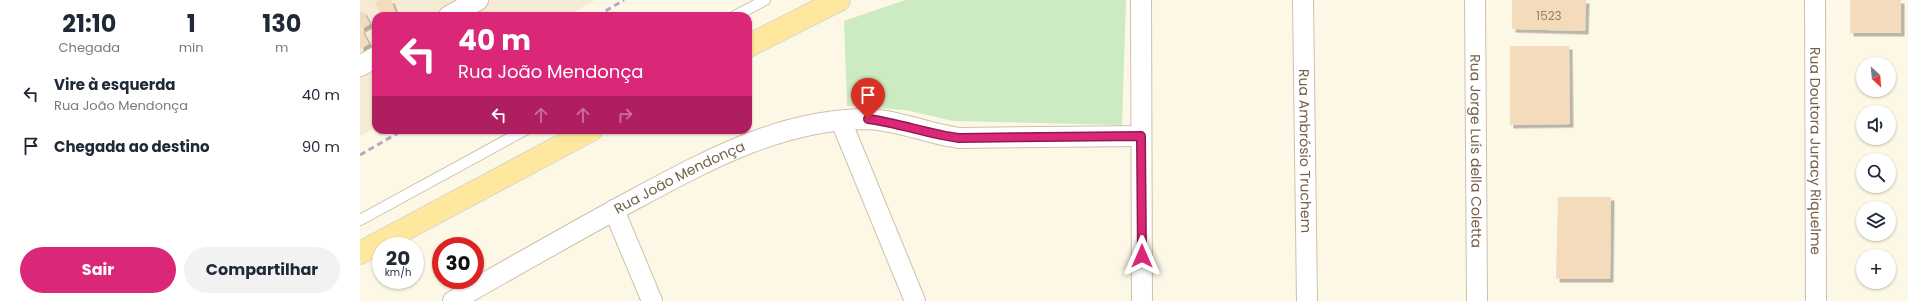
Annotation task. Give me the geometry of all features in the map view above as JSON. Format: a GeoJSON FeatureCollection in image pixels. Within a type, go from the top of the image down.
{"type":"FeatureCollection","features":[{"type":"Feature","properties":{"kind":"main road"},"geometry":{"type":"LineString","coordinates":[[752,44],[839,0]]}},
{"type":"Feature","properties":{"kind":"main road"},"geometry":{"type":"LineString","coordinates":[[360,253],[583,134]]}},
{"type":"Feature","properties":{"kind":"street"},"geometry":{"type":"LineString","coordinates":[[456,12],[478,0]]}},
{"type":"Feature","properties":{"kind":"street"},"geometry":{"type":"LineString","coordinates":[[1141,0],[1142,301]]}},
{"type":"Feature","properties":{"kind":"street","name":"Rua Ambrósio Truchem"},"geometry":{"type":"LineString","coordinates":[[1303,0],[1307,301]]}},
{"type":"Feature","properties":{"kind":"street","name":"Rua Jorge Luís della Coletta"},"geometry":{"type":"LineString","coordinates":[[1474,0],[1477,301]]}},
{"type":"Feature","properties":{"kind":"street","name":"Rua Doutora Juracy Riquelme"},"geometry":{"type":"LineString","coordinates":[[1815,0],[1816,301]]}},
{"type":"Feature","properties":{"kind":"street"},"geometry":{"type":"LineString","coordinates":[[360,66],[372,59]]}},
{"type":"Feature","properties":{"kind":"street","name":"Rua João Mendonça"},"geometry":{"type":"LineString","coordinates":[[453,301],[614,210],[699,165],[736,148],[773,134],[795,128],[841,121],[868,119],[889,122],[941,136],[959,138],[1141,136]]}},
{"type":"Feature","properties":{"kind":"street"},"geometry":{"type":"LineString","coordinates":[[841,121],[915,301]]}},
{"type":"Feature","properties":{"kind":"street"},"geometry":{"type":"LineString","coordinates":[[614,210],[652,301]]}},
{"type":"Feature","properties":{"kind":"lane"},"geometry":{"type":"LineString","coordinates":[[742,12],[765,0]]}},
{"type":"Feature","properties":{"kind":"lane"},"geometry":{"type":"LineString","coordinates":[[360,220],[518,134]]}},
{"type":"Feature","properties":{"kind":"shaded area"},"geometry":{"type":"Polygon","coordinates":[[[360,0],[595,0],[574,12],[372,12],[372,129],[360,136],[360,0]]]}},
{"type":"Feature","properties":{"kind":"green space"},"geometry":{"type":"Polygon","coordinates":[[[905,0],[1126,0],[1122,125],[953,121],[906,110],[847,106],[844,21],[905,0]]]}},
{"type":"Feature","properties":{"kind":"building"},"geometry":{"type":"Polygon","coordinates":[[[379,0],[391,0],[396,12],[379,12],[375,2],[379,0]]]}},
{"type":"Feature","properties":{"kind":"building"},"geometry":{"type":"Polygon","coordinates":[[[1512,0],[1586,0],[1585,31],[1512,29],[1512,0]]]}},
{"type":"Feature","properties":{"kind":"building"},"geometry":{"type":"Polygon","coordinates":[[[1850,0],[1901,0],[1901,33],[1850,33],[1850,0]]]}},
{"type":"Feature","properties":{"kind":"building"},"geometry":{"type":"Polygon","coordinates":[[[363,11],[370,24],[362,29],[360,26],[360,13],[363,11]]]}},
{"type":"Feature","properties":{"kind":"building"},"geometry":{"type":"Polygon","coordinates":[[[360,27],[369,44],[360,49],[360,27]]]}},
{"type":"Feature","properties":{"kind":"building"},"geometry":{"type":"Polygon","coordinates":[[[1510,46],[1569,46],[1570,124],[1510,125],[1510,46]]]}},
{"type":"Feature","properties":{"kind":"building"},"geometry":{"type":"Polygon","coordinates":[[[1558,197],[1611,197],[1610,279],[1556,279],[1558,197]]]}},
{"type":"Feature","properties":{"kind":"railway"},"geometry":{"type":"LineString","coordinates":[[604,12],[624,0]]}},
{"type":"Feature","properties":{"kind":"railway"},"geometry":{"type":"LineString","coordinates":[[360,155],[396,134]]}},
{"type":"Feature","properties":{"kind":"route"},"geometry":{"type":"LineString","coordinates":[[868,119],[889,122],[941,136],[959,138],[1141,136],[1142,256]]}}]}
